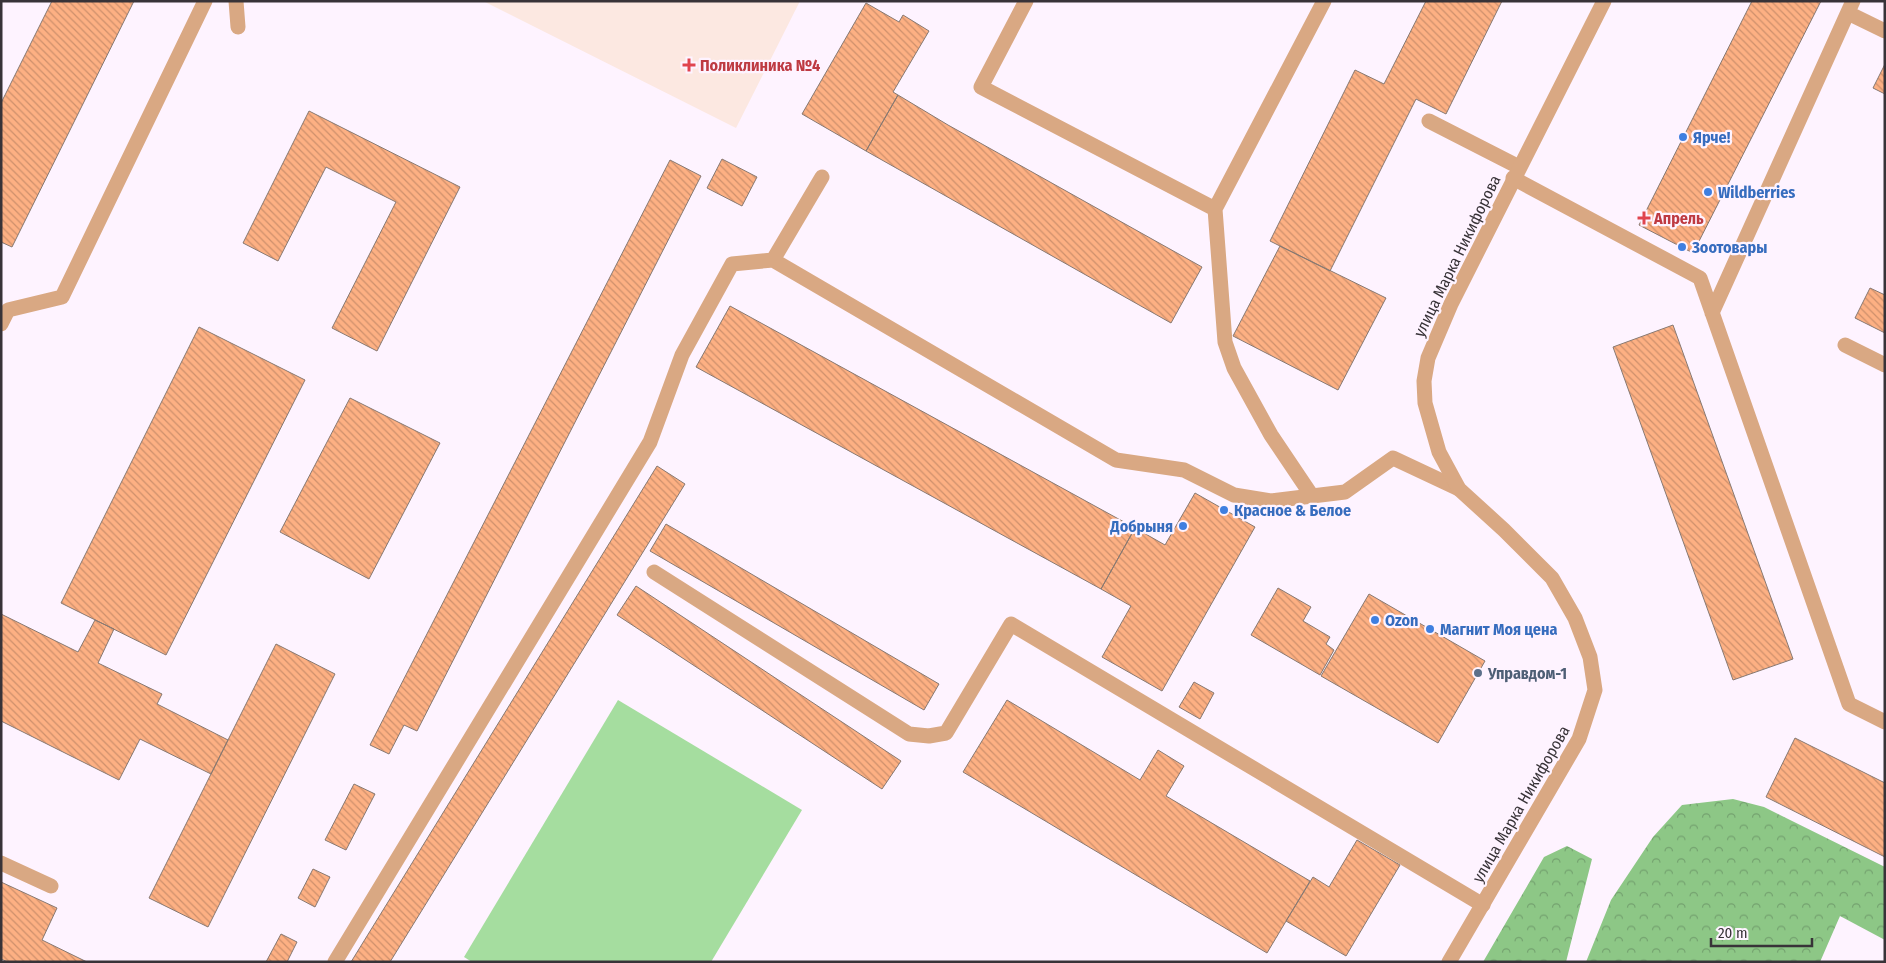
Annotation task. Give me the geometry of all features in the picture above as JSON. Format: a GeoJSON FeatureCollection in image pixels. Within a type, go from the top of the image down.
{"type":"FeatureCollection","features":[{"type":"Feature","properties":{"kind":"street"},"geometry":{"type":"LineString","coordinates":[[1,324],[8,310],[62,297],[205,1]]}},
{"type":"Feature","properties":{"kind":"street"},"geometry":{"type":"LineString","coordinates":[[236,1],[238,27]]}},
{"type":"Feature","properties":{"kind":"street"},"geometry":{"type":"LineString","coordinates":[[1026,1],[982,86],[1215,209]]}},
{"type":"Feature","properties":{"kind":"street"},"geometry":{"type":"LineString","coordinates":[[1312,496],[1271,435],[1234,368],[1225,342],[1215,209],[1324,1]]}},
{"type":"Feature","properties":{"kind":"street","name":"улица Марка Никифорова"},"geometry":{"type":"LineString","coordinates":[[1449,962],[1579,739],[1595,690],[1590,658],[1576,618],[1552,578],[1504,530],[1459,490],[1439,452],[1425,403],[1424,381],[1428,358],[1450,304],[1604,1]]}},
{"type":"Feature","properties":{"kind":"street"},"geometry":{"type":"LineString","coordinates":[[1712,313],[1851,7],[1885,31]]}},
{"type":"Feature","properties":{"kind":"street"},"geometry":{"type":"LineString","coordinates":[[1429,122],[1700,278],[1849,704],[1885,722]]}},
{"type":"Feature","properties":{"kind":"street"},"geometry":{"type":"LineString","coordinates":[[773,260],[822,177]]}},
{"type":"Feature","properties":{"kind":"street"},"geometry":{"type":"LineString","coordinates":[[335,962],[650,442],[682,355],[732,264],[773,260],[1116,460],[1184,470],[1234,495],[1271,501],[1345,492],[1393,458],[1459,490]]}},
{"type":"Feature","properties":{"kind":"street"},"geometry":{"type":"LineString","coordinates":[[1845,345],[1885,365]]}},
{"type":"Feature","properties":{"kind":"street"},"geometry":{"type":"LineString","coordinates":[[654,572],[909,734],[929,736],[946,733],[1011,624],[1483,905]]}},
{"type":"Feature","properties":{"kind":"street"},"geometry":{"type":"LineString","coordinates":[[1,863],[50,886]]}},
{"type":"Feature","properties":{"kind":"shaded area","name":"Поликлиника №4"},"geometry":{"type":"Polygon","coordinates":[[[483,1],[800,1],[736,128],[483,1]]]}},
{"type":"Feature","properties":{"kind":"green space"},"geometry":{"type":"Polygon","coordinates":[[[618,700],[802,810],[711,962],[472,962],[464,957],[618,700]]]}},
{"type":"Feature","properties":{"kind":"green space"},"geometry":{"type":"Polygon","coordinates":[[[1733,799],[1764,807],[1885,867],[1885,940],[1840,916],[1820,962],[1586,962],[1611,900],[1653,837],[1682,805],[1733,799]]]}},
{"type":"Feature","properties":{"kind":"green space"},"geometry":{"type":"Polygon","coordinates":[[[1567,846],[1592,859],[1566,962],[1483,962],[1544,857],[1567,846]]]}},
{"type":"Feature","properties":{"kind":"building"},"geometry":{"type":"Polygon","coordinates":[[[52,1],[134,1],[12,247],[1,242],[1,103],[52,1]]]}},
{"type":"Feature","properties":{"kind":"building"},"geometry":{"type":"Polygon","coordinates":[[[1426,1],[1502,1],[1446,114],[1416,99],[1330,271],[1270,241],[1355,70],[1384,84],[1426,1]]]}},
{"type":"Feature","properties":{"kind":"building"},"geometry":{"type":"Polygon","coordinates":[[[1752,1],[1821,1],[1693,253],[1639,225],[1752,1]]]}},
{"type":"Feature","properties":{"kind":"building"},"geometry":{"type":"Polygon","coordinates":[[[866,3],[899,22],[903,15],[929,31],[893,92],[898,95],[866,151],[802,114],[866,3]]]}},
{"type":"Feature","properties":{"kind":"building"},"geometry":{"type":"Polygon","coordinates":[[[1885,64],[1885,94],[1873,88],[1885,64]]]}},
{"type":"Feature","properties":{"kind":"building"},"geometry":{"type":"Polygon","coordinates":[[[898,95],[1202,267],[1171,323],[866,151],[898,95]]]}},
{"type":"Feature","properties":{"kind":"building"},"geometry":{"type":"Polygon","coordinates":[[[309,111],[460,187],[377,351],[332,328],[396,202],[326,167],[278,261],[243,243],[309,111]]]}},
{"type":"Feature","properties":{"kind":"building"},"geometry":{"type":"Polygon","coordinates":[[[722,159],[757,177],[742,206],[707,188],[722,159]]]}},
{"type":"Feature","properties":{"kind":"building"},"geometry":{"type":"Polygon","coordinates":[[[670,160],[701,176],[417,731],[404,725],[389,754],[370,745],[670,160]]]}},
{"type":"Feature","properties":{"kind":"building"},"geometry":{"type":"Polygon","coordinates":[[[1280,246],[1386,298],[1338,390],[1233,336],[1280,246]]]}},
{"type":"Feature","properties":{"kind":"building"},"geometry":{"type":"Polygon","coordinates":[[[1870,288],[1885,295],[1885,333],[1855,318],[1870,288]]]}},
{"type":"Feature","properties":{"kind":"building"},"geometry":{"type":"Polygon","coordinates":[[[730,306],[1135,528],[1101,589],[696,367],[730,306]]]}},
{"type":"Feature","properties":{"kind":"building"},"geometry":{"type":"Polygon","coordinates":[[[1673,325],[1793,659],[1733,680],[1613,347],[1673,325]]]}},
{"type":"Feature","properties":{"kind":"building"},"geometry":{"type":"Polygon","coordinates":[[[199,327],[305,380],[166,655],[61,603],[199,327]]]}},
{"type":"Feature","properties":{"kind":"building"},"geometry":{"type":"Polygon","coordinates":[[[350,398],[440,443],[369,579],[280,532],[350,398]]]}},
{"type":"Feature","properties":{"kind":"building"},"geometry":{"type":"Polygon","coordinates":[[[657,466],[685,484],[390,962],[351,962],[657,466]]]}},
{"type":"Feature","properties":{"kind":"building"},"geometry":{"type":"Polygon","coordinates":[[[1195,493],[1255,527],[1162,691],[1102,657],[1131,606],[1101,589],[1135,528],[1165,545],[1195,493]]]}},
{"type":"Feature","properties":{"kind":"building"},"geometry":{"type":"Polygon","coordinates":[[[666,524],[939,684],[924,710],[650,551],[666,524]]]}},
{"type":"Feature","properties":{"kind":"building"},"geometry":{"type":"Polygon","coordinates":[[[636,586],[901,761],[882,789],[617,615],[636,586]]]}},
{"type":"Feature","properties":{"kind":"building"},"geometry":{"type":"Polygon","coordinates":[[[1278,588],[1311,607],[1303,621],[1330,637],[1326,644],[1334,650],[1320,675],[1251,635],[1278,588]]]}},
{"type":"Feature","properties":{"kind":"building"},"geometry":{"type":"Polygon","coordinates":[[[1369,594],[1485,661],[1438,743],[1321,676],[1369,594]]]}},
{"type":"Feature","properties":{"kind":"building"},"geometry":{"type":"Polygon","coordinates":[[[1,614],[78,652],[95,620],[114,629],[98,663],[162,694],[157,704],[228,740],[211,774],[140,739],[119,780],[1,721],[1,614]]]}},
{"type":"Feature","properties":{"kind":"building"},"geometry":{"type":"Polygon","coordinates":[[[276,644],[335,674],[208,927],[149,898],[276,644]]]}},
{"type":"Feature","properties":{"kind":"building"},"geometry":{"type":"Polygon","coordinates":[[[1194,682],[1214,693],[1200,719],[1179,707],[1194,682]]]}},
{"type":"Feature","properties":{"kind":"building"},"geometry":{"type":"Polygon","coordinates":[[[1007,700],[1140,780],[1158,750],[1184,766],[1166,796],[1310,881],[1267,953],[963,772],[1007,700]]]}},
{"type":"Feature","properties":{"kind":"building"},"geometry":{"type":"Polygon","coordinates":[[[1795,738],[1885,783],[1885,857],[1766,797],[1795,738]]]}},
{"type":"Feature","properties":{"kind":"building"},"geometry":{"type":"Polygon","coordinates":[[[354,784],[375,794],[346,850],[325,840],[354,784]]]}},
{"type":"Feature","properties":{"kind":"building"},"geometry":{"type":"Polygon","coordinates":[[[1357,840],[1400,865],[1346,956],[1286,921],[1313,877],[1329,887],[1357,840]]]}},
{"type":"Feature","properties":{"kind":"building"},"geometry":{"type":"Polygon","coordinates":[[[313,869],[330,877],[315,907],[298,898],[313,869]]]}},
{"type":"Feature","properties":{"kind":"building"},"geometry":{"type":"Polygon","coordinates":[[[1,882],[57,908],[42,940],[87,962],[8,962],[1,959],[1,882]]]}},
{"type":"Feature","properties":{"kind":"building"},"geometry":{"type":"Polygon","coordinates":[[[281,934],[297,942],[287,962],[266,962],[281,934]]]}},
{"type":"Feature","properties":{"kind":"place","name":"Поликлиника №4"},"geometry":{"type":"Point","coordinates":[689,65]}},
{"type":"Feature","properties":{"kind":"place","name":"Ярче!"},"geometry":{"type":"Point","coordinates":[1683,137]}},
{"type":"Feature","properties":{"kind":"place","name":"Wildberries"},"geometry":{"type":"Point","coordinates":[1708,192]}},
{"type":"Feature","properties":{"kind":"place","name":"Апрель"},"geometry":{"type":"Point","coordinates":[1644,218]}},
{"type":"Feature","properties":{"kind":"place","name":"Зоотовары"},"geometry":{"type":"Point","coordinates":[1682,247]}},
{"type":"Feature","properties":{"kind":"place","name":"Красное & Белое"},"geometry":{"type":"Point","coordinates":[1224,510]}},
{"type":"Feature","properties":{"kind":"place","name":"Добрыня"},"geometry":{"type":"Point","coordinates":[1183,526]}},
{"type":"Feature","properties":{"kind":"place","name":"Ozon"},"geometry":{"type":"Point","coordinates":[1375,620]}},
{"type":"Feature","properties":{"kind":"place","name":"Магнит Моя цена"},"geometry":{"type":"Point","coordinates":[1430,629]}},
{"type":"Feature","properties":{"kind":"place","name":"Управдом-1"},"geometry":{"type":"Point","coordinates":[1478,673]}}]}
